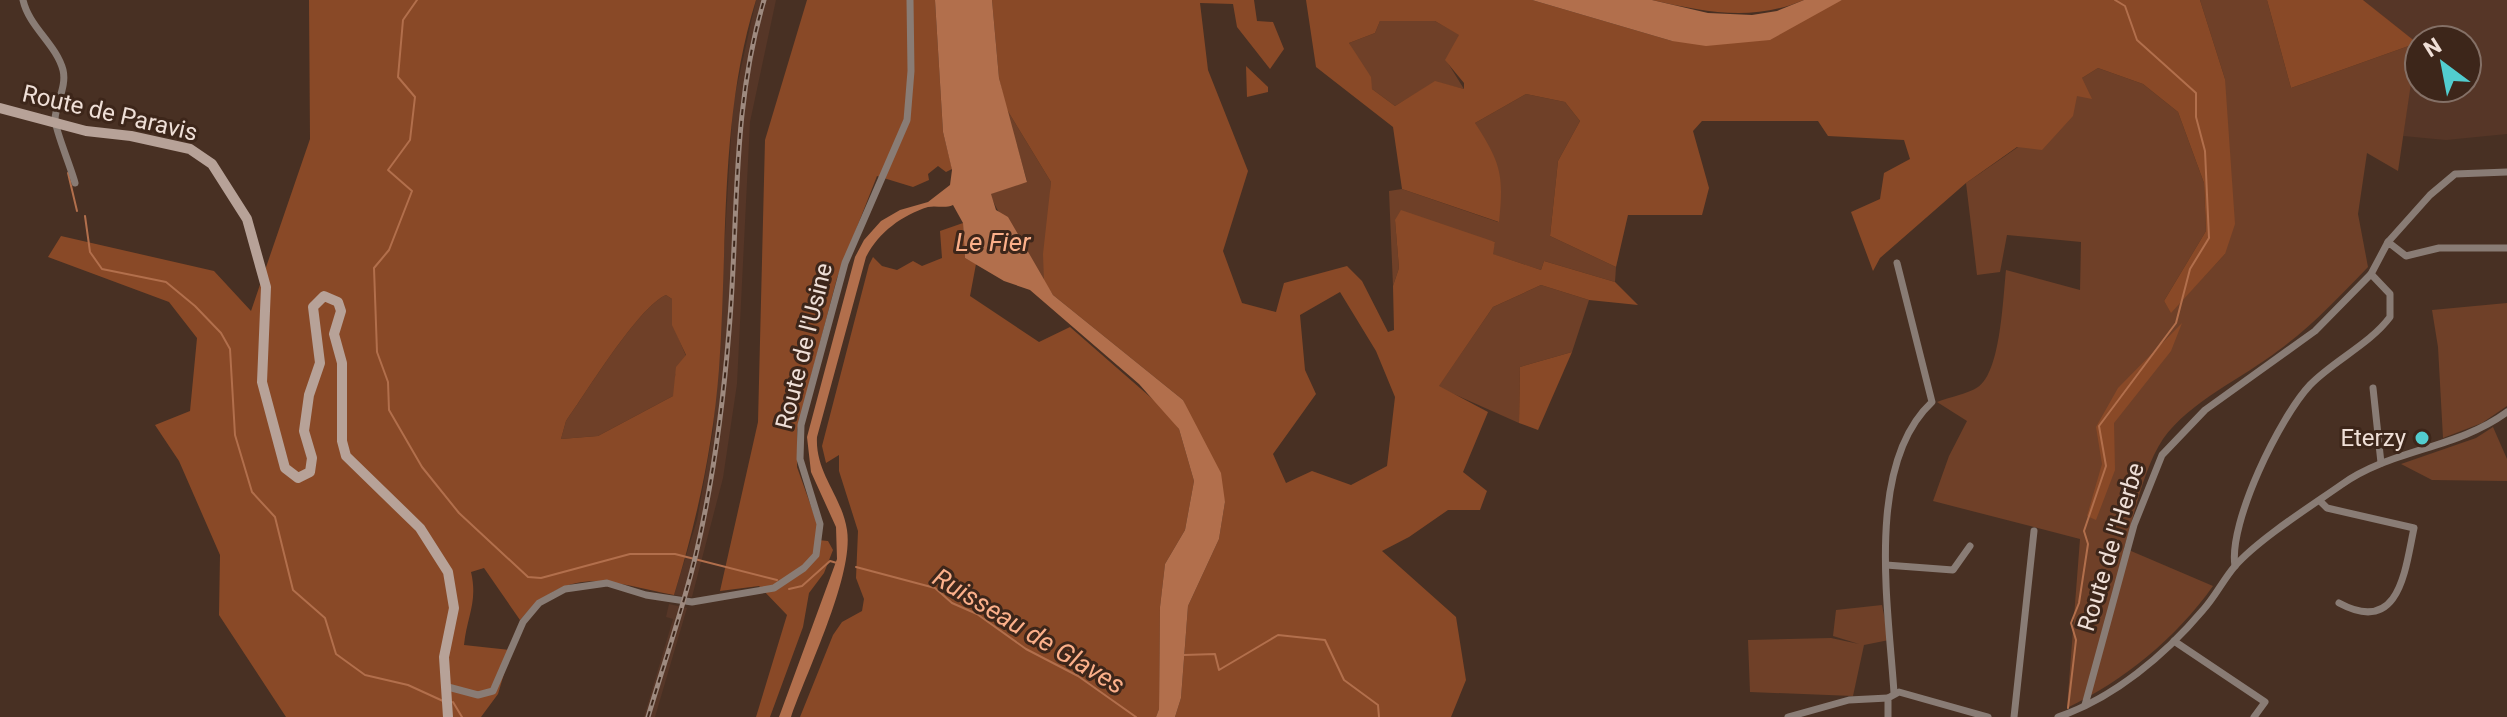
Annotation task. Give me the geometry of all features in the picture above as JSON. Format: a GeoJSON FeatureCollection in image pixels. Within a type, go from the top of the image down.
{"type":"FeatureCollection","features":[{"type":"Feature","properties":{"kind":"street"},"geometry":{"type":"LineString","coordinates":[[23,0],[31,20],[63,71],[54,122],[65,145],[75,183]]}},
{"type":"Feature","properties":{"kind":"street","name":"Route de l'Usine"},"geometry":{"type":"LineString","coordinates":[[448,687],[478,695],[493,691],[523,622],[539,603],[572,587],[607,583],[641,594],[692,602],[774,588],[814,559],[819,545],[820,524],[800,459],[801,425],[845,263],[907,120],[910,0]]}},
{"type":"Feature","properties":{"kind":"street","name":"Route de Paravis"},"geometry":{"type":"LineString","coordinates":[[0,108],[86,131],[131,136],[190,149],[208,159],[252,231],[267,293],[263,392],[279,434],[285,468],[298,478],[310,472],[312,465],[304,431],[309,395],[320,363],[313,307],[321,297],[330,296],[340,308],[334,334],[342,363],[342,441],[346,456],[420,528],[450,578],[454,614],[444,657],[448,687]]}},
{"type":"Feature","properties":{"kind":"street","name":"Route de l'Herbe"},"geometry":{"type":"LineString","coordinates":[[2085,705],[2134,525],[2162,455],[2205,410],[2315,331],[2371,274],[2390,239],[2455,174],[2507,172]]}},
{"type":"Feature","properties":{"kind":"street"},"geometry":{"type":"LineString","coordinates":[[2388,225],[2390,239],[2406,256],[2439,248],[2507,248]]}},
{"type":"Feature","properties":{"kind":"street"},"geometry":{"type":"LineString","coordinates":[[1888,717],[1891,696],[1886,565],[1891,498],[1902,452],[1912,428],[1932,402],[1897,263]]}},
{"type":"Feature","properties":{"kind":"street"},"geometry":{"type":"LineString","coordinates":[[2235,566],[2233,552],[2247,496],[2307,388],[2390,317],[2390,294],[2371,274]]}},
{"type":"Feature","properties":{"kind":"street"},"geometry":{"type":"LineString","coordinates":[[2373,388],[2381,463]]}},
{"type":"Feature","properties":{"kind":"street"},"geometry":{"type":"LineString","coordinates":[[2058,717],[2109,693],[2174,641],[2205,609],[2235,566],[2357,474],[2381,463],[2469,435],[2507,412]]}},
{"type":"Feature","properties":{"kind":"street"},"geometry":{"type":"LineString","coordinates":[[2320,501],[2327,508],[2414,528],[2402,586],[2392,602],[2367,612],[2339,603]]}},
{"type":"Feature","properties":{"kind":"street"},"geometry":{"type":"LineString","coordinates":[[2014,717],[2034,531]]}},
{"type":"Feature","properties":{"kind":"street"},"geometry":{"type":"LineString","coordinates":[[1886,565],[1953,570],[1970,546]]}},
{"type":"Feature","properties":{"kind":"street"},"geometry":{"type":"LineString","coordinates":[[2174,641],[2265,702],[2254,717]]}},
{"type":"Feature","properties":{"kind":"street"},"geometry":{"type":"LineString","coordinates":[[448,687],[448,717]]}},
{"type":"Feature","properties":{"kind":"street"},"geometry":{"type":"LineString","coordinates":[[1788,717],[1849,700],[1906,692],[1988,717]]}},
{"type":"Feature","properties":{"kind":"shaded area"},"geometry":{"type":"Polygon","coordinates":[[[309,0],[756,0],[744,45],[730,137],[722,323],[713,427],[697,511],[674,595],[591,581],[556,590],[520,620],[484,568],[471,572],[473,601],[464,645],[511,650],[498,694],[481,717],[286,717],[219,615],[220,555],[179,461],[155,425],[190,411],[197,338],[169,302],[48,257],[61,236],[214,271],[251,311],[310,139],[309,0]],[[666,295],[654,303],[627,333],[566,421],[561,439],[598,436],[673,396],[676,367],[686,355],[672,325],[672,299],[666,295]]]}},
{"type":"Feature","properties":{"kind":"shaded area"},"geometry":{"type":"Polygon","coordinates":[[[756,0],[776,0],[750,122],[737,384],[723,478],[692,597],[674,595],[697,520],[713,431],[733,104],[756,0]]]}},
{"type":"Feature","properties":{"kind":"shaded area"},"geometry":{"type":"Polygon","coordinates":[[[807,0],[935,0],[943,132],[952,169],[946,172],[938,166],[928,174],[929,180],[913,187],[877,176],[837,278],[797,430],[797,467],[817,523],[818,540],[828,541],[833,550],[824,573],[809,593],[803,627],[770,717],[756,717],[787,615],[759,586],[720,591],[758,422],[765,140],[807,0]]]}},
{"type":"Feature","properties":{"kind":"shaded area"},"geometry":{"type":"Polygon","coordinates":[[[992,0],[1254,0],[1257,21],[1273,22],[1284,49],[1270,69],[1237,27],[1233,4],[1200,3],[1208,70],[1248,171],[1223,251],[1242,303],[1276,312],[1284,283],[1347,266],[1362,281],[1388,332],[1394,330],[1393,286],[1399,268],[1395,220],[1401,210],[1495,242],[1493,254],[1541,270],[1544,261],[1615,282],[1638,305],[1589,300],[1541,285],[1493,307],[1439,386],[1488,412],[1463,472],[1487,491],[1480,510],[1448,510],[1382,551],[1456,617],[1466,680],[1451,717],[1175,717],[1181,698],[1188,606],[1219,539],[1225,502],[1183,400],[1053,295],[1044,281],[1043,254],[1051,182],[1006,108],[999,78],[992,0]],[[1340,292],[1300,315],[1305,370],[1316,394],[1273,454],[1286,483],[1312,471],[1351,485],[1387,466],[1395,397],[1376,351],[1340,292]]]}},
{"type":"Feature","properties":{"kind":"shaded area"},"geometry":{"type":"Polygon","coordinates":[[[1306,0],[1532,0],[1672,41],[1842,0],[2200,0],[2225,79],[2235,224],[2225,254],[2171,313],[2164,301],[2206,231],[2204,183],[2178,112],[2143,84],[2098,68],[2082,78],[2092,99],[2077,96],[2073,116],[2042,150],[2017,147],[1966,183],[1880,258],[1873,271],[1851,212],[1880,199],[1884,173],[1910,159],[1904,140],[1828,136],[1818,121],[1702,121],[1693,131],[1709,188],[1702,215],[1628,215],[1616,267],[1550,236],[1558,161],[1580,121],[1565,102],[1526,94],[1475,123],[1499,170],[1499,222],[1402,189],[1393,127],[1316,67],[1306,0]],[[1380,21],[1375,33],[1349,43],[1371,77],[1372,89],[1395,106],[1435,81],[1464,89],[1464,83],[1445,60],[1459,35],[1435,21],[1380,21]]]}},
{"type":"Feature","properties":{"kind":"shaded area"},"geometry":{"type":"Polygon","coordinates":[[[1652,0],[1804,0],[1766,11],[1728,13],[1652,0]]]}},
{"type":"Feature","properties":{"kind":"shaded area"},"geometry":{"type":"Polygon","coordinates":[[[2200,0],[2267,0],[2291,88],[2403,48],[2403,104],[2408,104],[2398,171],[2367,153],[2358,214],[2368,267],[2291,341],[2187,413],[2163,439],[2150,464],[2124,548],[2213,586],[2183,623],[2148,656],[2109,684],[2067,708],[2080,539],[1933,501],[1949,456],[1967,421],[1937,402],[1974,389],[1986,379],[2000,333],[2006,270],[2080,290],[2081,242],[2007,235],[2000,272],[1977,275],[1966,183],[2049,122],[2075,93],[2082,78],[2098,68],[2143,84],[2178,112],[2204,183],[2206,231],[2164,301],[2171,312],[2225,254],[2225,79],[2200,0]]]}},
{"type":"Feature","properties":{"kind":"shaded area"},"geometry":{"type":"Polygon","coordinates":[[[2267,0],[2363,0],[2403,32],[2403,48],[2291,88],[2267,0]]]}},
{"type":"Feature","properties":{"kind":"shaded area"},"geometry":{"type":"Polygon","coordinates":[[[2363,0],[2507,0],[2507,134],[2446,140],[2403,136],[2407,104],[2483,104],[2483,24],[2403,24],[2403,32],[2363,0]]]}},
{"type":"Feature","properties":{"kind":"shaded area"},"geometry":{"type":"Polygon","coordinates":[[[1380,21],[1435,21],[1460,35],[1446,60],[1464,89],[1435,82],[1395,106],[1372,89],[1349,43],[1375,33],[1380,21]]]}},
{"type":"Feature","properties":{"kind":"shaded area"},"geometry":{"type":"Polygon","coordinates":[[[1246,66],[1268,87],[1268,92],[1247,97],[1246,66]]]}},
{"type":"Feature","properties":{"kind":"shaded area"},"geometry":{"type":"Polygon","coordinates":[[[1526,94],[1565,102],[1580,121],[1558,161],[1550,236],[1616,267],[1615,282],[1544,261],[1541,270],[1492,254],[1495,242],[1395,220],[1399,268],[1393,286],[1389,191],[1402,189],[1498,222],[1475,123],[1526,94]]]}},
{"type":"Feature","properties":{"kind":"shaded area"},"geometry":{"type":"Polygon","coordinates":[[[1006,108],[1051,182],[1044,281],[1007,226],[990,194],[1027,181],[1006,108]]]}},
{"type":"Feature","properties":{"kind":"shaded area"},"geometry":{"type":"Polygon","coordinates":[[[963,223],[965,258],[976,264],[970,296],[1039,342],[1070,327],[1164,409],[1179,429],[1194,481],[1185,530],[1165,564],[1160,607],[1159,709],[1156,717],[800,717],[833,635],[842,622],[862,611],[864,599],[856,578],[858,531],[839,471],[839,455],[826,463],[822,446],[869,265],[873,257],[882,266],[897,270],[913,261],[922,266],[942,258],[940,231],[963,223]]]}},
{"type":"Feature","properties":{"kind":"shaded area"},"geometry":{"type":"Polygon","coordinates":[[[1541,285],[1589,300],[1572,352],[1520,367],[1519,423],[1438,387],[1493,307],[1541,285]]]}},
{"type":"Feature","properties":{"kind":"shaded area"},"geometry":{"type":"Polygon","coordinates":[[[666,295],[672,299],[673,325],[686,356],[675,375],[677,391],[598,436],[561,439],[566,421],[613,352],[641,316],[666,295]]]}},
{"type":"Feature","properties":{"kind":"shaded area"},"geometry":{"type":"Polygon","coordinates":[[[2507,303],[2507,406],[2482,423],[2443,438],[2438,347],[2432,310],[2507,303]]]}},
{"type":"Feature","properties":{"kind":"shaded area"},"geometry":{"type":"Polygon","coordinates":[[[2182,323],[2171,351],[2114,423],[2115,470],[2096,520],[2087,516],[2102,464],[2096,427],[2118,388],[2182,323]]]}},
{"type":"Feature","properties":{"kind":"shaded area"},"geometry":{"type":"Polygon","coordinates":[[[1572,352],[1538,430],[1519,423],[1520,367],[1572,352]]]}},
{"type":"Feature","properties":{"kind":"shaded area"},"geometry":{"type":"Polygon","coordinates":[[[2493,427],[2507,459],[2507,481],[2432,480],[2401,464],[2476,438],[2493,427]]]}},
{"type":"Feature","properties":{"kind":"shaded area"},"geometry":{"type":"Polygon","coordinates":[[[669,604],[687,608],[655,717],[644,717],[673,619],[666,617],[669,604]]]}},
{"type":"Feature","properties":{"kind":"shaded area"},"geometry":{"type":"Polygon","coordinates":[[[1882,605],[1889,640],[1864,645],[1853,696],[1750,692],[1748,640],[1831,638],[1859,644],[1833,636],[1836,610],[1882,605]]]}},
{"type":"Feature","properties":{"kind":"water","name":"Le Fier"},"geometry":{"type":"Polygon","coordinates":[[[935,0],[992,0],[999,78],[1027,182],[991,194],[996,210],[1008,217],[1053,295],[1183,400],[1221,473],[1225,502],[1219,539],[1188,606],[1181,698],[1175,717],[1156,717],[1159,709],[1160,607],[1165,564],[1185,530],[1194,481],[1179,429],[1139,384],[1030,290],[1004,281],[965,258],[963,223],[953,205],[928,207],[900,220],[877,240],[866,257],[817,437],[820,462],[847,530],[843,572],[828,623],[791,717],[779,717],[837,559],[836,527],[811,472],[807,437],[855,257],[864,240],[881,221],[900,210],[928,202],[950,185],[952,170],[943,132],[935,0]]]}},
{"type":"Feature","properties":{"kind":"water"},"geometry":{"type":"Polygon","coordinates":[[[1532,0],[1652,0],[1708,13],[1752,15],[1777,11],[1804,0],[1842,0],[1770,40],[1706,46],[1672,41],[1532,0]]]}},
{"type":"Feature","properties":{"kind":"waterway","name":"Ruisseau de Glaves"},"geometry":{"type":"LineString","coordinates":[[417,0],[403,20],[398,77],[415,97],[410,140],[388,170],[412,191],[389,250],[374,268],[377,352],[388,382],[389,410],[422,467],[459,513],[528,577],[541,578],[630,554],[675,554],[777,580]]}},
{"type":"Feature","properties":{"kind":"waterway"},"geometry":{"type":"LineString","coordinates":[[2068,708],[2076,640],[2071,623],[2079,603],[2088,544],[2084,531],[2106,466],[2099,426],[2176,323],[2190,269],[2209,238],[2205,151],[2196,117],[2196,93],[2137,40],[2125,6],[2115,0]]}},
{"type":"Feature","properties":{"kind":"waterway"},"geometry":{"type":"LineString","coordinates":[[68,173],[77,211]]}},
{"type":"Feature","properties":{"kind":"waterway"},"geometry":{"type":"LineString","coordinates":[[85,216],[90,252],[102,269],[166,282],[221,333],[230,349],[235,435],[252,492],[275,517],[293,590],[325,618],[336,654],[365,675],[408,685],[443,701]]}},
{"type":"Feature","properties":{"kind":"waterway","name":"Ruisseau de Glaves"},"geometry":{"type":"LineString","coordinates":[[789,589],[802,586],[830,561],[837,563]]}},
{"type":"Feature","properties":{"kind":"waterway","name":"Ruisseau de Glaves"},"geometry":{"type":"LineString","coordinates":[[856,567],[935,588],[952,603],[977,614],[1026,649],[1078,676],[1136,717]]}},
{"type":"Feature","properties":{"kind":"waterway"},"geometry":{"type":"LineString","coordinates":[[1184,655],[1215,654],[1219,670],[1278,635],[1325,640],[1344,680],[1378,705],[1379,717]]}},
{"type":"Feature","properties":{"kind":"waterway"},"geometry":{"type":"LineString","coordinates":[[453,702],[462,717]]}},
{"type":"Feature","properties":{"kind":"railway"},"geometry":{"type":"LineString","coordinates":[[648,717],[691,575],[712,471],[729,331],[741,124],[753,42],[764,0]]}},
{"type":"Feature","properties":{"kind":"place","name":"Eterzy"},"geometry":{"type":"Point","coordinates":[2422,438]}}]}
